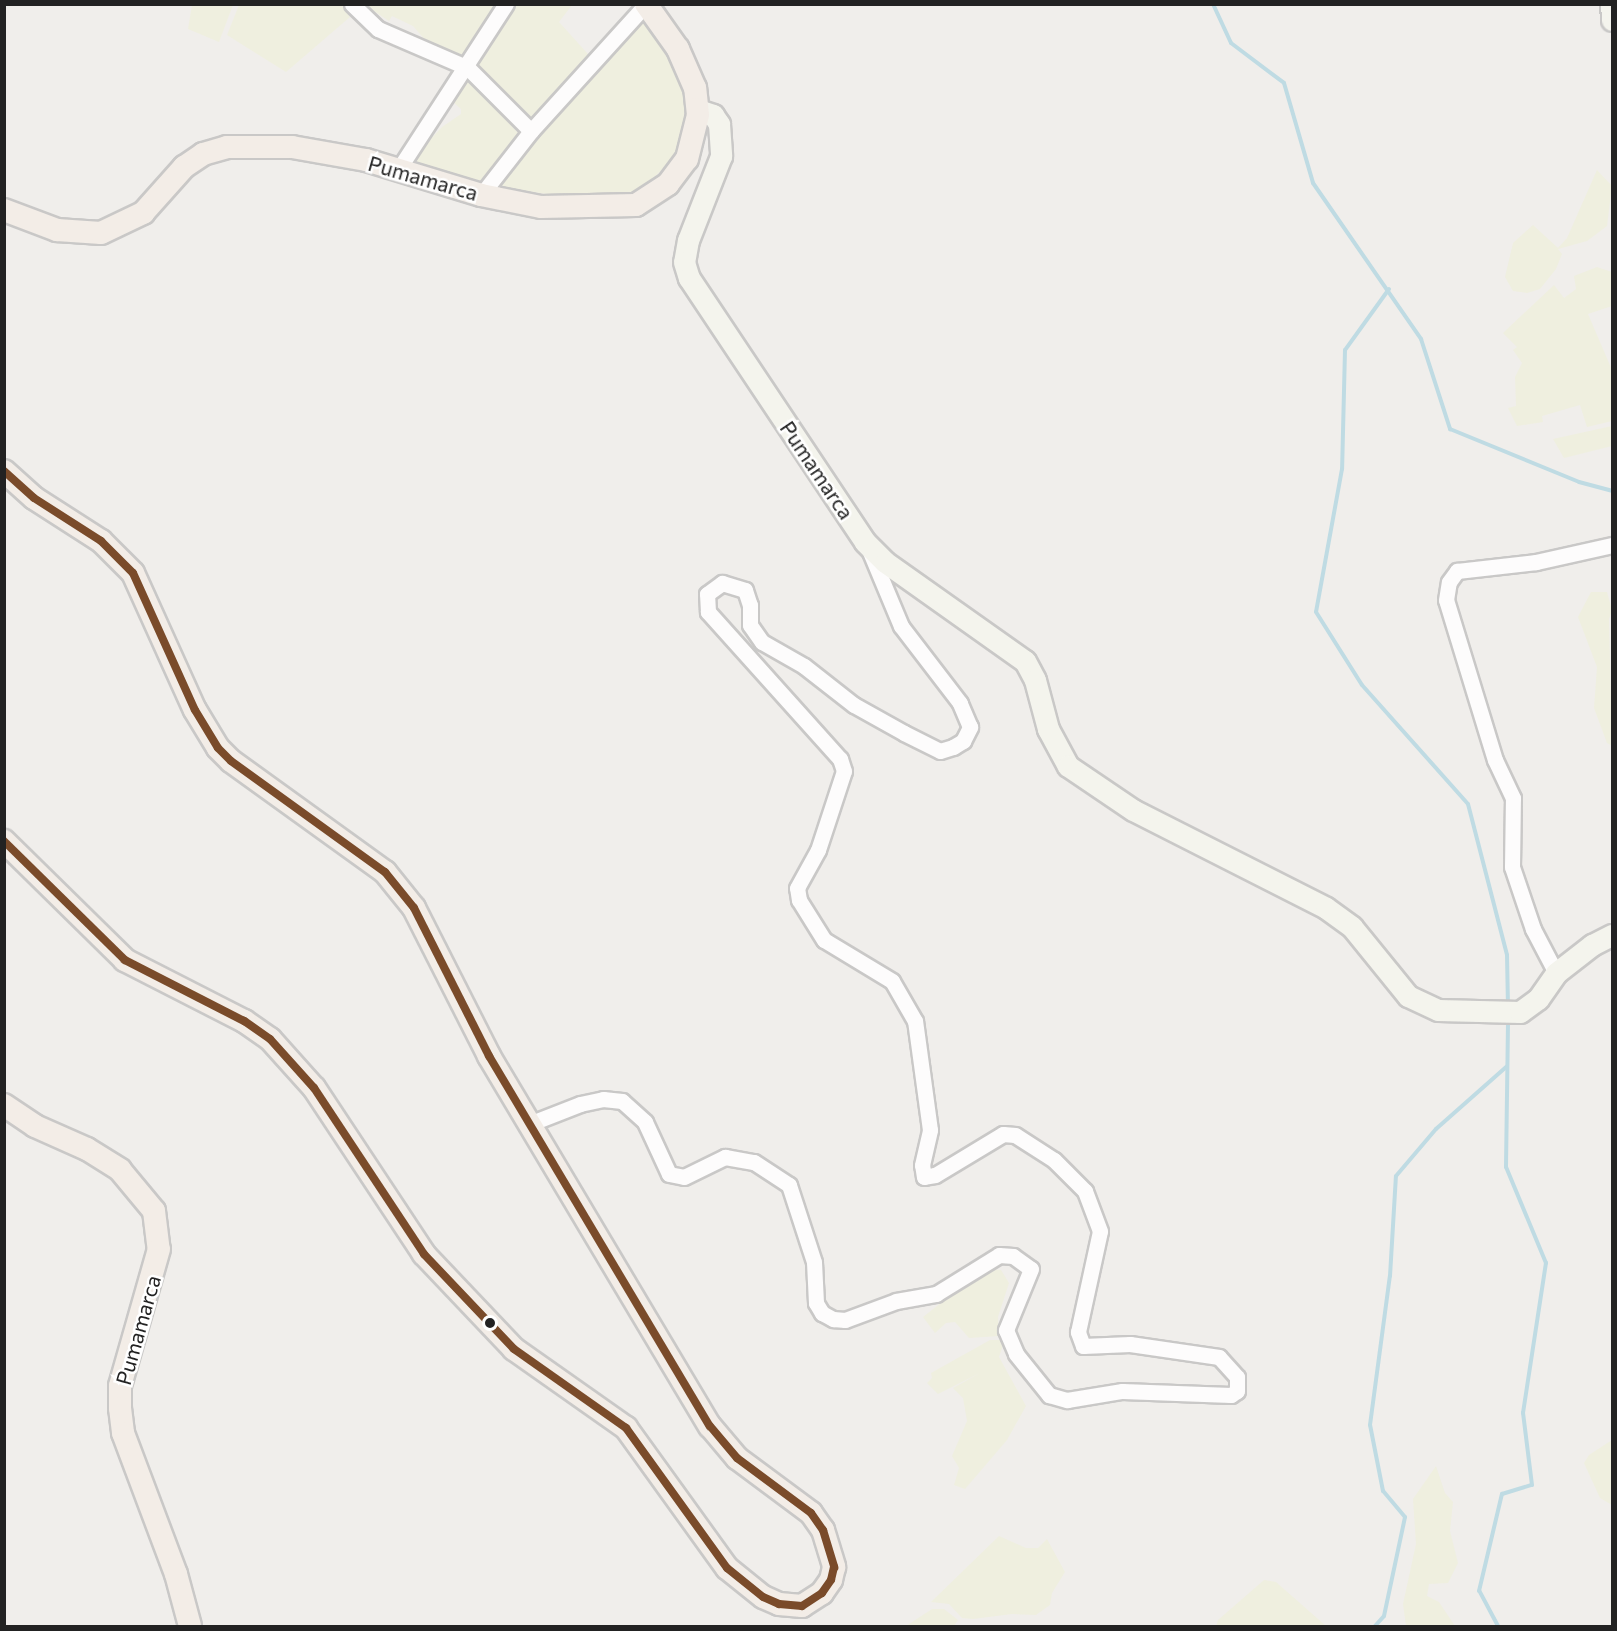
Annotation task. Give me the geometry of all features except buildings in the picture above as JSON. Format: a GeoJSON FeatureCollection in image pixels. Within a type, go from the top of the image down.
{"type":"FeatureCollection","features":[{"type":"Feature","properties":{"kind":"main road"},"geometry":{"type":"LineString","coordinates":[[1611,4],[1612,20]]}},
{"type":"Feature","properties":{"kind":"main road","name":"Pumamarca"},"geometry":{"type":"LineString","coordinates":[[4,210],[57,230],[100,233],[143,213],[183,167],[203,154],[227,147],[291,147],[398,170],[481,195],[541,207],[636,205],[668,184],[687,159],[698,110],[695,88],[678,49],[642,6]]}},
{"type":"Feature","properties":{"kind":"main road","name":"Pumamarca"},"geometry":{"type":"LineString","coordinates":[[698,110],[713,115],[719,124],[721,156],[688,240],[684,262],[689,278],[866,542],[885,562],[1024,661],[1035,680],[1048,729],[1068,766],[1133,810],[1326,908],[1352,927],[1408,996],[1438,1010],[1521,1012],[1538,999],[1556,973],[1592,945],[1612,935]]}},
{"type":"Feature","properties":{"kind":"main road"},"geometry":{"type":"LineString","coordinates":[[4,471],[34,498],[102,541],[133,573],[195,710],[218,748],[231,761],[385,872],[400,890],[421,919],[489,1056],[710,1426],[737,1458],[811,1513],[823,1530],[831,1550],[833,1573],[828,1586],[807,1604],[779,1604],[742,1582],[706,1541],[626,1428],[514,1349],[417,1244],[314,1088],[270,1039],[244,1021],[125,960],[4,841]]}},
{"type":"Feature","properties":{"kind":"main road","name":"Pumamarca"},"geometry":{"type":"LineString","coordinates":[[4,1105],[35,1126],[115,1166],[138,1187],[154,1211],[159,1249],[120,1386],[120,1419],[176,1574],[190,1626]]}},
{"type":"Feature","properties":{"kind":"street"},"geometry":{"type":"LineString","coordinates":[[398,170],[468,68],[506,4]]}},
{"type":"Feature","properties":{"kind":"street"},"geometry":{"type":"LineString","coordinates":[[357,6],[378,29],[468,68],[531,131]]}},
{"type":"Feature","properties":{"kind":"street"},"geometry":{"type":"LineString","coordinates":[[481,195],[531,131],[642,6]]}},
{"type":"Feature","properties":{"kind":"street"},"geometry":{"type":"LineString","coordinates":[[529,1124],[580,1104],[603,1099],[622,1101],[645,1122],[669,1174],[684,1177],[725,1157],[754,1162],[789,1185],[814,1262],[816,1303],[822,1313],[833,1319],[845,1320],[896,1301],[936,1294],[999,1255],[1012,1256],[1031,1269],[1006,1330],[1016,1354],[1049,1395],[1066,1400],[1122,1391],[1231,1395],[1237,1391],[1237,1377],[1219,1357],[1130,1344],[1083,1346],[1078,1332],[1100,1231],[1085,1191],[1053,1160],[1015,1135],[1003,1134],[935,1175],[924,1177],[922,1165],[930,1130],[915,1021],[892,981],[824,940],[799,900],[796,888],[818,850],[844,771],[840,759],[708,612],[707,594],[722,583],[745,590],[750,605],[750,625],[762,642],[804,666],[854,705],[904,733],[940,751],[953,747],[970,728],[960,703],[902,626],[866,542]]}},
{"type":"Feature","properties":{"kind":"street"},"geometry":{"type":"LineString","coordinates":[[1556,973],[1533,929],[1512,867],[1513,798],[1495,760],[1446,600],[1449,582],[1457,571],[1536,562],[1612,545]]}},
{"type":"Feature","properties":{"kind":"green space"},"geometry":{"type":"Polygon","coordinates":[[[363,4],[397,5],[396,8],[399,4],[500,5],[462,60],[427,42],[413,26],[392,16],[389,21],[363,4]]]}},
{"type":"Feature","properties":{"kind":"green space"},"geometry":{"type":"Polygon","coordinates":[[[192,5],[233,5],[219,42],[188,29],[192,5]]]}},
{"type":"Feature","properties":{"kind":"green space"},"geometry":{"type":"Polygon","coordinates":[[[239,5],[343,5],[350,17],[286,72],[227,35],[239,5]]]}},
{"type":"Feature","properties":{"kind":"green space"},"geometry":{"type":"Polygon","coordinates":[[[513,5],[572,5],[559,22],[588,54],[581,67],[530,122],[501,96],[475,65],[513,5]]]}},
{"type":"Feature","properties":{"kind":"green space"},"geometry":{"type":"Polygon","coordinates":[[[641,18],[679,74],[687,107],[685,136],[673,160],[640,190],[614,199],[587,200],[492,186],[641,18]]]}},
{"type":"Feature","properties":{"kind":"green space"},"geometry":{"type":"Polygon","coordinates":[[[469,80],[520,135],[482,181],[409,162],[442,127],[461,114],[461,109],[453,102],[469,80]]]}},
{"type":"Feature","properties":{"kind":"green space"},"geometry":{"type":"Polygon","coordinates":[[[1597,170],[1612,186],[1607,226],[1587,241],[1558,249],[1562,254],[1556,269],[1540,289],[1527,293],[1513,291],[1505,277],[1513,243],[1533,225],[1558,248],[1567,238],[1597,170]]]}},
{"type":"Feature","properties":{"kind":"green space"},"geometry":{"type":"Polygon","coordinates":[[[1597,267],[1612,272],[1612,306],[1588,314],[1612,370],[1612,421],[1587,427],[1580,405],[1542,416],[1543,422],[1517,426],[1508,408],[1516,406],[1515,377],[1522,363],[1513,350],[1517,347],[1503,333],[1554,285],[1564,298],[1576,289],[1574,276],[1597,267]]]}},
{"type":"Feature","properties":{"kind":"green space"},"geometry":{"type":"Polygon","coordinates":[[[1612,426],[1612,446],[1564,458],[1553,439],[1612,426]]]}},
{"type":"Feature","properties":{"kind":"green space"},"geometry":{"type":"Polygon","coordinates":[[[1591,592],[1607,592],[1612,610],[1609,619],[1612,746],[1607,743],[1594,708],[1597,667],[1578,617],[1591,592]]]}},
{"type":"Feature","properties":{"kind":"green space"},"geometry":{"type":"Polygon","coordinates":[[[984,1269],[1001,1270],[1009,1283],[998,1317],[999,1336],[969,1338],[955,1322],[946,1323],[935,1333],[923,1317],[984,1269]]]}},
{"type":"Feature","properties":{"kind":"green space"},"geometry":{"type":"Polygon","coordinates":[[[990,1340],[1000,1340],[1003,1345],[999,1357],[1026,1406],[1007,1440],[965,1489],[954,1485],[959,1468],[952,1456],[967,1421],[963,1398],[953,1388],[980,1373],[938,1394],[927,1383],[932,1378],[931,1373],[990,1340]]]}},
{"type":"Feature","properties":{"kind":"green space"},"geometry":{"type":"Polygon","coordinates":[[[1612,1440],[1612,1505],[1600,1498],[1584,1463],[1589,1455],[1612,1440]]]}},
{"type":"Feature","properties":{"kind":"green space"},"geometry":{"type":"Polygon","coordinates":[[[1436,1466],[1445,1493],[1453,1502],[1450,1531],[1458,1563],[1448,1583],[1429,1584],[1427,1596],[1439,1602],[1455,1626],[1406,1626],[1403,1604],[1416,1544],[1413,1499],[1436,1466]]]}},
{"type":"Feature","properties":{"kind":"green space"},"geometry":{"type":"Polygon","coordinates":[[[999,1536],[1026,1548],[1038,1548],[1047,1539],[1065,1572],[1052,1593],[1050,1605],[1036,1615],[1012,1614],[973,1619],[962,1618],[949,1604],[931,1602],[999,1536]]]}},
{"type":"Feature","properties":{"kind":"green space"},"geometry":{"type":"Polygon","coordinates":[[[1264,1580],[1276,1582],[1326,1626],[1216,1626],[1218,1620],[1264,1580]]]}},
{"type":"Feature","properties":{"kind":"green space"},"geometry":{"type":"Polygon","coordinates":[[[932,1609],[944,1609],[958,1620],[954,1626],[906,1626],[932,1609]]]}},
{"type":"Feature","properties":{"kind":"waterway"},"geometry":{"type":"LineString","coordinates":[[1213,4],[1231,43],[1284,83],[1313,183],[1421,339],[1450,429],[1579,482],[1612,491]]}},
{"type":"Feature","properties":{"kind":"waterway"},"geometry":{"type":"LineString","coordinates":[[1389,289],[1345,350],[1342,469],[1316,612],[1362,685],[1468,804],[1507,955],[1508,1005]]}},
{"type":"Feature","properties":{"kind":"waterway"},"geometry":{"type":"LineString","coordinates":[[1498,1626],[1479,1591],[1502,1494],[1532,1485],[1523,1413],[1546,1263],[1506,1167],[1508,1019]]}},
{"type":"Feature","properties":{"kind":"waterway"},"geometry":{"type":"LineString","coordinates":[[1375,1626],[1384,1616],[1405,1517],[1383,1491],[1370,1425],[1390,1276],[1396,1176],[1436,1129],[1506,1067]]}},
{"type":"Feature","properties":{"kind":"transit line"},"geometry":{"type":"LineString","coordinates":[[4,471],[34,498],[101,541],[133,573],[195,710],[218,748],[231,761],[385,872],[414,908],[489,1056],[710,1426],[737,1458],[811,1513],[823,1530],[834,1567],[831,1580],[822,1593],[802,1606],[779,1604],[763,1597],[727,1568],[626,1428],[514,1349],[424,1254],[314,1088],[270,1039],[244,1021],[125,960],[4,841]]}}]}
